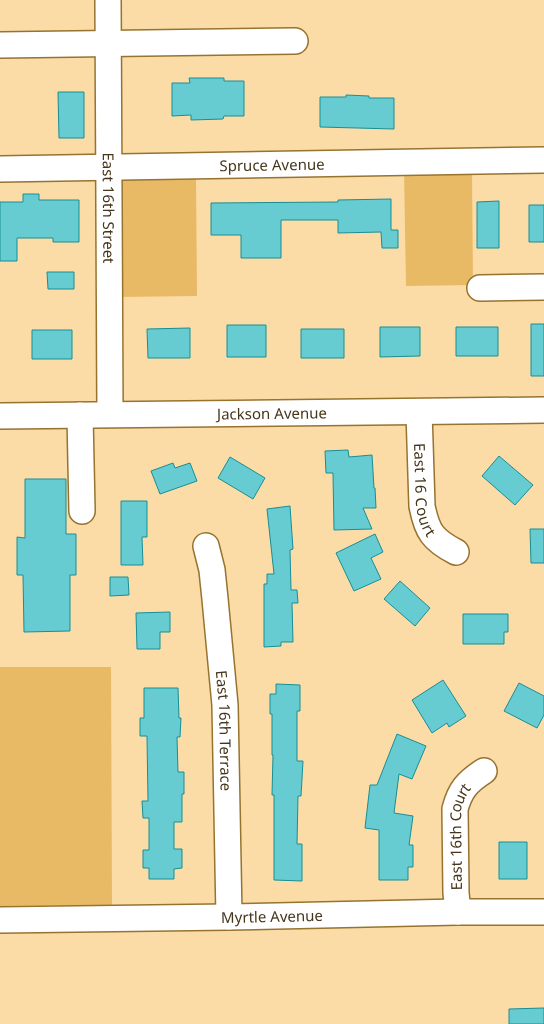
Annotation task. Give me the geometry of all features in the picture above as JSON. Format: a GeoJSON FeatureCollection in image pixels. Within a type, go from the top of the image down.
{"type":"FeatureCollection","features":[{"type":"Feature","properties":{"kind":"street","name":"East 16th Street"},"geometry":{"type":"LineString","coordinates":[[108,0],[110,414]]}},
{"type":"Feature","properties":{"kind":"street"},"geometry":{"type":"LineString","coordinates":[[0,45],[295,41]]}},
{"type":"Feature","properties":{"kind":"street","name":"Spruce Avenue"},"geometry":{"type":"LineString","coordinates":[[0,169],[544,160]]}},
{"type":"Feature","properties":{"kind":"street"},"geometry":{"type":"LineString","coordinates":[[480,288],[544,287]]}},
{"type":"Feature","properties":{"kind":"street","name":"Jackson Avenue"},"geometry":{"type":"LineString","coordinates":[[0,416],[544,410]]}},
{"type":"Feature","properties":{"kind":"street","name":"East 16 Court"},"geometry":{"type":"LineString","coordinates":[[419,412],[422,506],[425,522],[437,540],[456,552]]}},
{"type":"Feature","properties":{"kind":"street"},"geometry":{"type":"LineString","coordinates":[[80,415],[82,511]]}},
{"type":"Feature","properties":{"kind":"street","name":"East 16th Terrace"},"geometry":{"type":"LineString","coordinates":[[206,546],[216,599],[225,705],[229,917]]}},
{"type":"Feature","properties":{"kind":"street","name":"East 16th Court"},"geometry":{"type":"LineString","coordinates":[[458,912],[455,809],[459,796],[467,784],[472,778],[484,771]]}},
{"type":"Feature","properties":{"kind":"street","name":"Myrtle Avenue"},"geometry":{"type":"LineString","coordinates":[[0,920],[544,912]]}},
{"type":"Feature","properties":{"kind":"shaded area"},"geometry":{"type":"Polygon","coordinates":[[[472,171],[473,285],[406,286],[404,172],[472,171]]]}},
{"type":"Feature","properties":{"kind":"shaded area"},"geometry":{"type":"Polygon","coordinates":[[[196,175],[197,296],[119,297],[121,176],[196,175]]]}},
{"type":"Feature","properties":{"kind":"shaded area"},"geometry":{"type":"Polygon","coordinates":[[[0,667],[111,667],[112,905],[0,906],[0,667]]]}},
{"type":"Feature","properties":{"kind":"building"},"geometry":{"type":"Polygon","coordinates":[[[189,78],[224,78],[224,81],[244,81],[244,116],[224,116],[223,119],[191,120],[191,115],[172,116],[172,83],[190,83],[189,78]]]}},
{"type":"Feature","properties":{"kind":"building"},"geometry":{"type":"Polygon","coordinates":[[[58,92],[84,92],[84,138],[59,138],[58,92]]]}},
{"type":"Feature","properties":{"kind":"building"},"geometry":{"type":"Polygon","coordinates":[[[346,95],[369,96],[369,98],[394,98],[394,129],[320,127],[320,97],[346,97],[346,95]]]}},
{"type":"Feature","properties":{"kind":"building"},"geometry":{"type":"Polygon","coordinates":[[[23,194],[39,194],[39,200],[79,200],[79,242],[53,242],[53,238],[17,238],[17,261],[0,261],[0,202],[23,202],[23,194]]]}},
{"type":"Feature","properties":{"kind":"building"},"geometry":{"type":"Polygon","coordinates":[[[391,199],[391,230],[398,230],[398,248],[382,248],[381,232],[338,233],[338,220],[281,220],[281,258],[241,258],[241,235],[211,235],[211,203],[338,202],[338,200],[391,199]]]}},
{"type":"Feature","properties":{"kind":"building"},"geometry":{"type":"Polygon","coordinates":[[[499,201],[499,248],[477,248],[477,202],[499,201]]]}},
{"type":"Feature","properties":{"kind":"building"},"geometry":{"type":"Polygon","coordinates":[[[529,205],[544,205],[544,242],[529,242],[529,205]]]}},
{"type":"Feature","properties":{"kind":"building"},"geometry":{"type":"Polygon","coordinates":[[[47,272],[74,272],[74,289],[48,289],[47,272]]]}},
{"type":"Feature","properties":{"kind":"building"},"geometry":{"type":"Polygon","coordinates":[[[531,324],[544,324],[544,376],[531,376],[531,324]]]}},
{"type":"Feature","properties":{"kind":"building"},"geometry":{"type":"Polygon","coordinates":[[[227,325],[266,325],[266,357],[227,357],[227,325]]]}},
{"type":"Feature","properties":{"kind":"building"},"geometry":{"type":"Polygon","coordinates":[[[380,327],[420,327],[420,356],[380,357],[380,327]]]}},
{"type":"Feature","properties":{"kind":"building"},"geometry":{"type":"Polygon","coordinates":[[[456,327],[498,327],[498,356],[456,356],[456,327]]]}},
{"type":"Feature","properties":{"kind":"building"},"geometry":{"type":"Polygon","coordinates":[[[190,328],[190,358],[148,358],[147,329],[190,328]]]}},
{"type":"Feature","properties":{"kind":"building"},"geometry":{"type":"Polygon","coordinates":[[[301,329],[344,329],[344,358],[301,358],[301,329]]]}},
{"type":"Feature","properties":{"kind":"building"},"geometry":{"type":"Polygon","coordinates":[[[32,330],[72,330],[72,359],[32,359],[32,330]]]}},
{"type":"Feature","properties":{"kind":"building"},"geometry":{"type":"Polygon","coordinates":[[[348,450],[349,457],[372,455],[376,508],[363,508],[372,529],[334,530],[333,473],[326,473],[325,451],[348,450]]]}},
{"type":"Feature","properties":{"kind":"building"},"geometry":{"type":"Polygon","coordinates":[[[499,456],[533,485],[515,505],[482,476],[499,456]]]}},
{"type":"Feature","properties":{"kind":"building"},"geometry":{"type":"Polygon","coordinates":[[[230,457],[265,478],[253,499],[218,478],[230,457]]]}},
{"type":"Feature","properties":{"kind":"building"},"geometry":{"type":"Polygon","coordinates":[[[173,463],[175,468],[190,463],[197,481],[160,494],[151,471],[173,463]]]}},
{"type":"Feature","properties":{"kind":"building"},"geometry":{"type":"Polygon","coordinates":[[[25,479],[66,479],[66,534],[76,534],[76,575],[70,575],[70,631],[24,632],[23,575],[17,575],[17,537],[25,538],[25,479]]]}},
{"type":"Feature","properties":{"kind":"building"},"geometry":{"type":"Polygon","coordinates":[[[121,501],[147,501],[147,537],[142,537],[143,565],[121,565],[121,501]]]}},
{"type":"Feature","properties":{"kind":"building"},"geometry":{"type":"Polygon","coordinates":[[[290,506],[293,549],[290,550],[291,590],[297,590],[298,603],[292,603],[293,642],[281,642],[281,646],[264,647],[264,584],[267,584],[267,574],[274,574],[267,509],[290,506]]]}},
{"type":"Feature","properties":{"kind":"building"},"geometry":{"type":"Polygon","coordinates":[[[530,529],[544,529],[544,563],[531,563],[530,529]]]}},
{"type":"Feature","properties":{"kind":"building"},"geometry":{"type":"Polygon","coordinates":[[[375,534],[383,552],[371,558],[381,579],[354,591],[336,553],[375,534]]]}},
{"type":"Feature","properties":{"kind":"building"},"geometry":{"type":"Polygon","coordinates":[[[110,577],[128,577],[129,595],[110,596],[110,577]]]}},
{"type":"Feature","properties":{"kind":"building"},"geometry":{"type":"Polygon","coordinates":[[[400,581],[430,608],[415,626],[384,599],[400,581]]]}},
{"type":"Feature","properties":{"kind":"building"},"geometry":{"type":"Polygon","coordinates":[[[170,612],[170,632],[160,632],[160,649],[137,649],[136,613],[170,612]]]}},
{"type":"Feature","properties":{"kind":"building"},"geometry":{"type":"Polygon","coordinates":[[[463,614],[508,614],[508,632],[504,632],[504,644],[463,644],[463,614]]]}},
{"type":"Feature","properties":{"kind":"building"},"geometry":{"type":"Polygon","coordinates":[[[443,680],[466,716],[449,727],[447,723],[432,733],[412,700],[443,680]]]}},
{"type":"Feature","properties":{"kind":"building"},"geometry":{"type":"Polygon","coordinates":[[[519,683],[544,696],[544,715],[537,728],[504,711],[519,683]]]}},
{"type":"Feature","properties":{"kind":"building"},"geometry":{"type":"Polygon","coordinates":[[[276,684],[300,685],[300,711],[297,711],[297,761],[303,761],[301,796],[298,796],[297,844],[302,844],[302,881],[274,880],[274,795],[272,795],[273,755],[270,694],[276,694],[276,684]]]}},
{"type":"Feature","properties":{"kind":"building"},"geometry":{"type":"Polygon","coordinates":[[[144,688],[178,688],[179,718],[181,718],[180,737],[177,737],[178,772],[184,772],[184,794],[182,794],[182,822],[174,822],[174,849],[182,849],[182,868],[174,869],[174,879],[149,879],[149,868],[143,868],[143,850],[149,850],[149,818],[143,818],[142,801],[148,801],[147,736],[140,736],[140,718],[144,718],[144,688]]]}},
{"type":"Feature","properties":{"kind":"building"},"geometry":{"type":"Polygon","coordinates":[[[397,734],[426,746],[412,779],[399,774],[394,813],[413,816],[409,845],[413,845],[413,867],[408,867],[408,880],[379,880],[379,830],[365,828],[370,785],[377,785],[397,734]]]}},
{"type":"Feature","properties":{"kind":"building"},"geometry":{"type":"Polygon","coordinates":[[[499,842],[527,842],[527,879],[499,879],[499,842]]]}},
{"type":"Feature","properties":{"kind":"building"},"geometry":{"type":"Polygon","coordinates":[[[544,1008],[544,1024],[509,1024],[509,1009],[544,1008]]]}}]}
